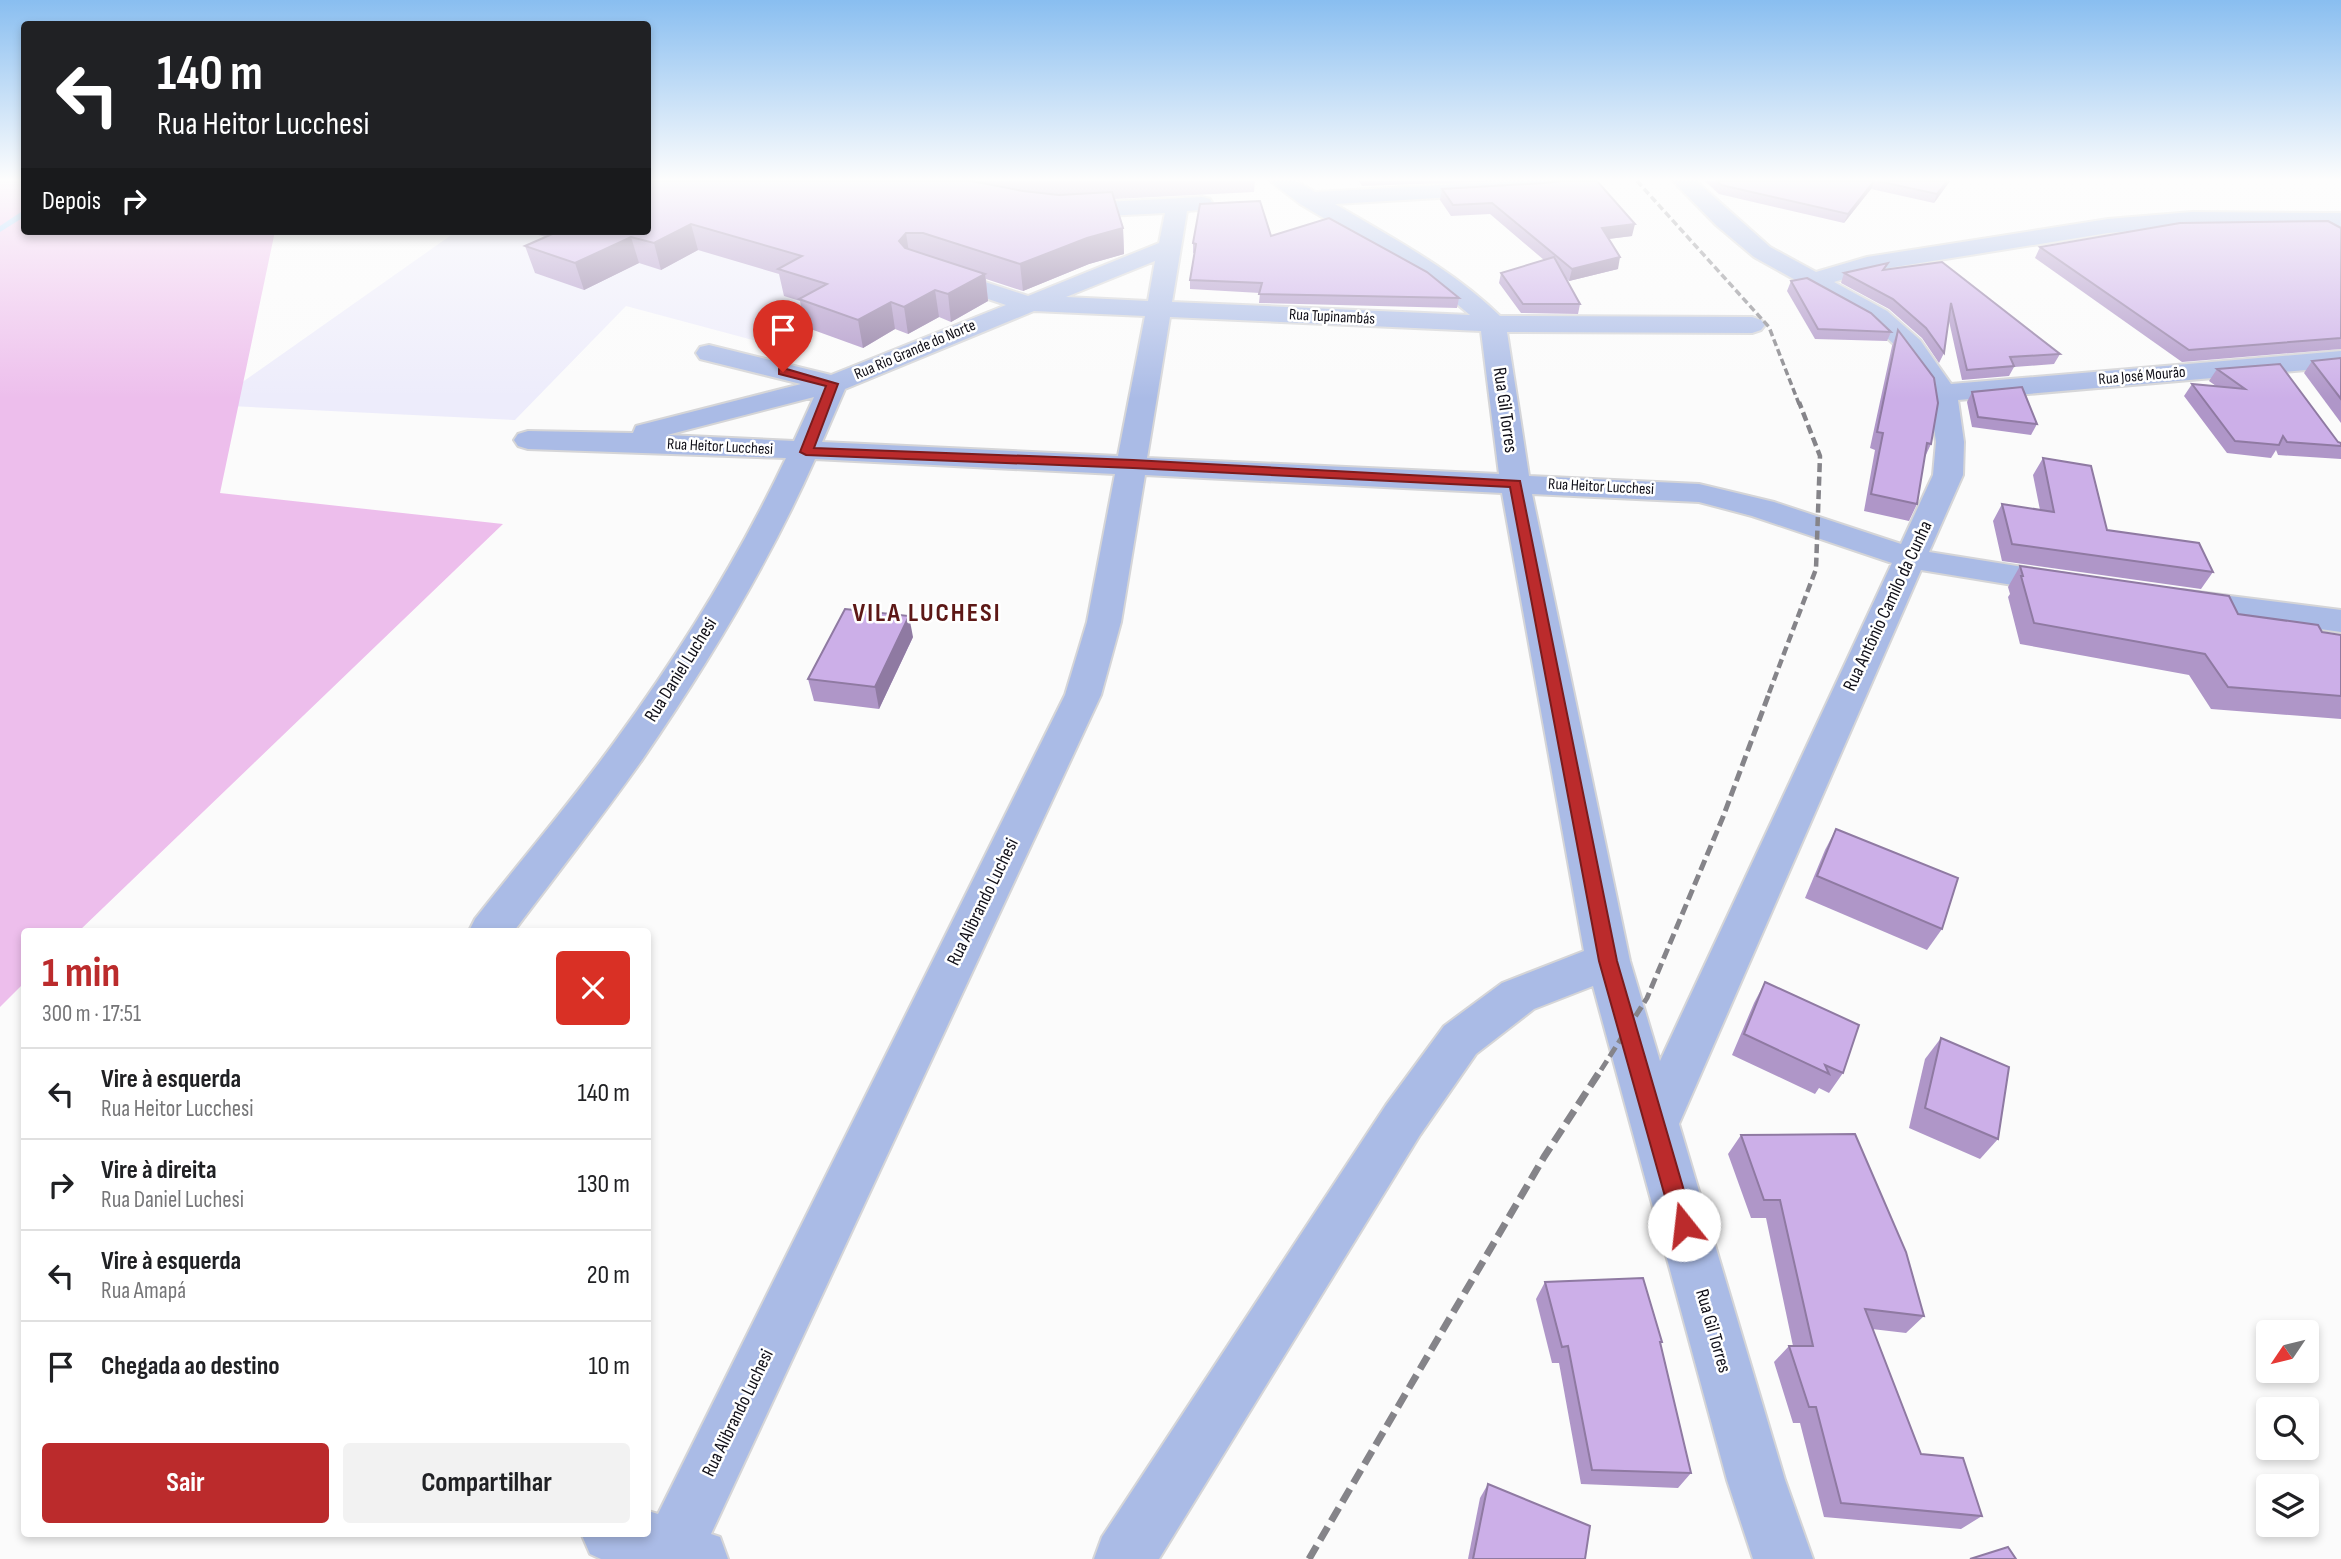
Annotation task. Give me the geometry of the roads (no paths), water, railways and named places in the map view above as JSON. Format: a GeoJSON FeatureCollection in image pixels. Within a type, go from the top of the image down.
{"type":"FeatureCollection","features":[{"type":"Feature","properties":{"kind":"street","name":"Rua Rio Grande do Norte"},"geometry":{"type":"LineString","coordinates":[[610,441],[833,384],[1151,254]]}},
{"type":"Feature","properties":{"kind":"street","name":"Rua Alibrando Luchesi"},"geometry":{"type":"LineString","coordinates":[[680,1555],[1083,695],[1104,622],[1170,254]]}},
{"type":"Feature","properties":{"kind":"street"},"geometry":{"type":"LineString","coordinates":[[1401,254],[1435,274],[1468,299],[1493,324]]}},
{"type":"Feature","properties":{"kind":"street","name":"Rua Antônio Camilo da Cunha"},"geometry":{"type":"LineString","coordinates":[[1654,1123],[1948,475],[1950,442],[1943,393],[1911,346],[1878,316],[1763,254]]}},
{"type":"Feature","properties":{"kind":"street"},"geometry":{"type":"LineString","coordinates":[[1812,281],[1867,264],[1932,254]]}},
{"type":"Feature","properties":{"kind":"street","name":"Rua Tupinambás"},"geometry":{"type":"LineString","coordinates":[[918,267],[1026,303],[1493,324],[1752,325]]}},
{"type":"Feature","properties":{"kind":"street","name":"Rua Gil Torres"},"geometry":{"type":"LineString","coordinates":[[1493,324],[1515,484],[1608,961],[1756,1480],[1783,1559]]}},
{"type":"Feature","properties":{"kind":"street"},"geometry":{"type":"LineString","coordinates":[[709,353],[833,384]]}},
{"type":"Feature","properties":{"kind":"street","name":"Rua José Mourão"},"geometry":{"type":"LineString","coordinates":[[1943,393],[2287,375],[2341,359]]}},
{"type":"Feature","properties":{"kind":"street","name":"Rua Daniel Luchesi"},"geometry":{"type":"LineString","coordinates":[[492,928],[647,725],[715,616],[806,452],[833,384]]}},
{"type":"Feature","properties":{"kind":"street","name":"Rua Heitor Lucchesi"},"geometry":{"type":"LineString","coordinates":[[528,440],[610,441],[806,452],[1133,464],[1699,493],[1763,509],[1910,558],[2092,587]]}},
{"type":"Feature","properties":{"kind":"street"},"geometry":{"type":"LineString","coordinates":[[2155,596],[2341,621]]}},
{"type":"Feature","properties":{"kind":"street"},"geometry":{"type":"LineString","coordinates":[[1124,1559],[1403,1120],[1460,1040],[1518,996],[1608,961]]}},
{"type":"Feature","properties":{"kind":"street"},"geometry":{"type":"LineString","coordinates":[[624,1537],[680,1555]]}},
{"type":"Feature","properties":{"kind":"railway"},"geometry":{"type":"LineString","coordinates":[[1703,254],[1769,327],[1799,404]]}},
{"type":"Feature","properties":{"kind":"railway"},"geometry":{"type":"LineString","coordinates":[[1769,693],[1816,569],[1820,456],[1799,402]]}},
{"type":"Feature","properties":{"kind":"railway"},"geometry":{"type":"LineString","coordinates":[[1601,1070],[1647,998],[1723,817],[1770,691]]}},
{"type":"Feature","properties":{"kind":"railway"},"geometry":{"type":"LineString","coordinates":[[1309,1559],[1544,1157],[1602,1068]]}},
{"type":"Feature","properties":{"kind":"district","name":"VILA LUCHESI"},"geometry":{"type":"Point","coordinates":[927,613]}}]}
